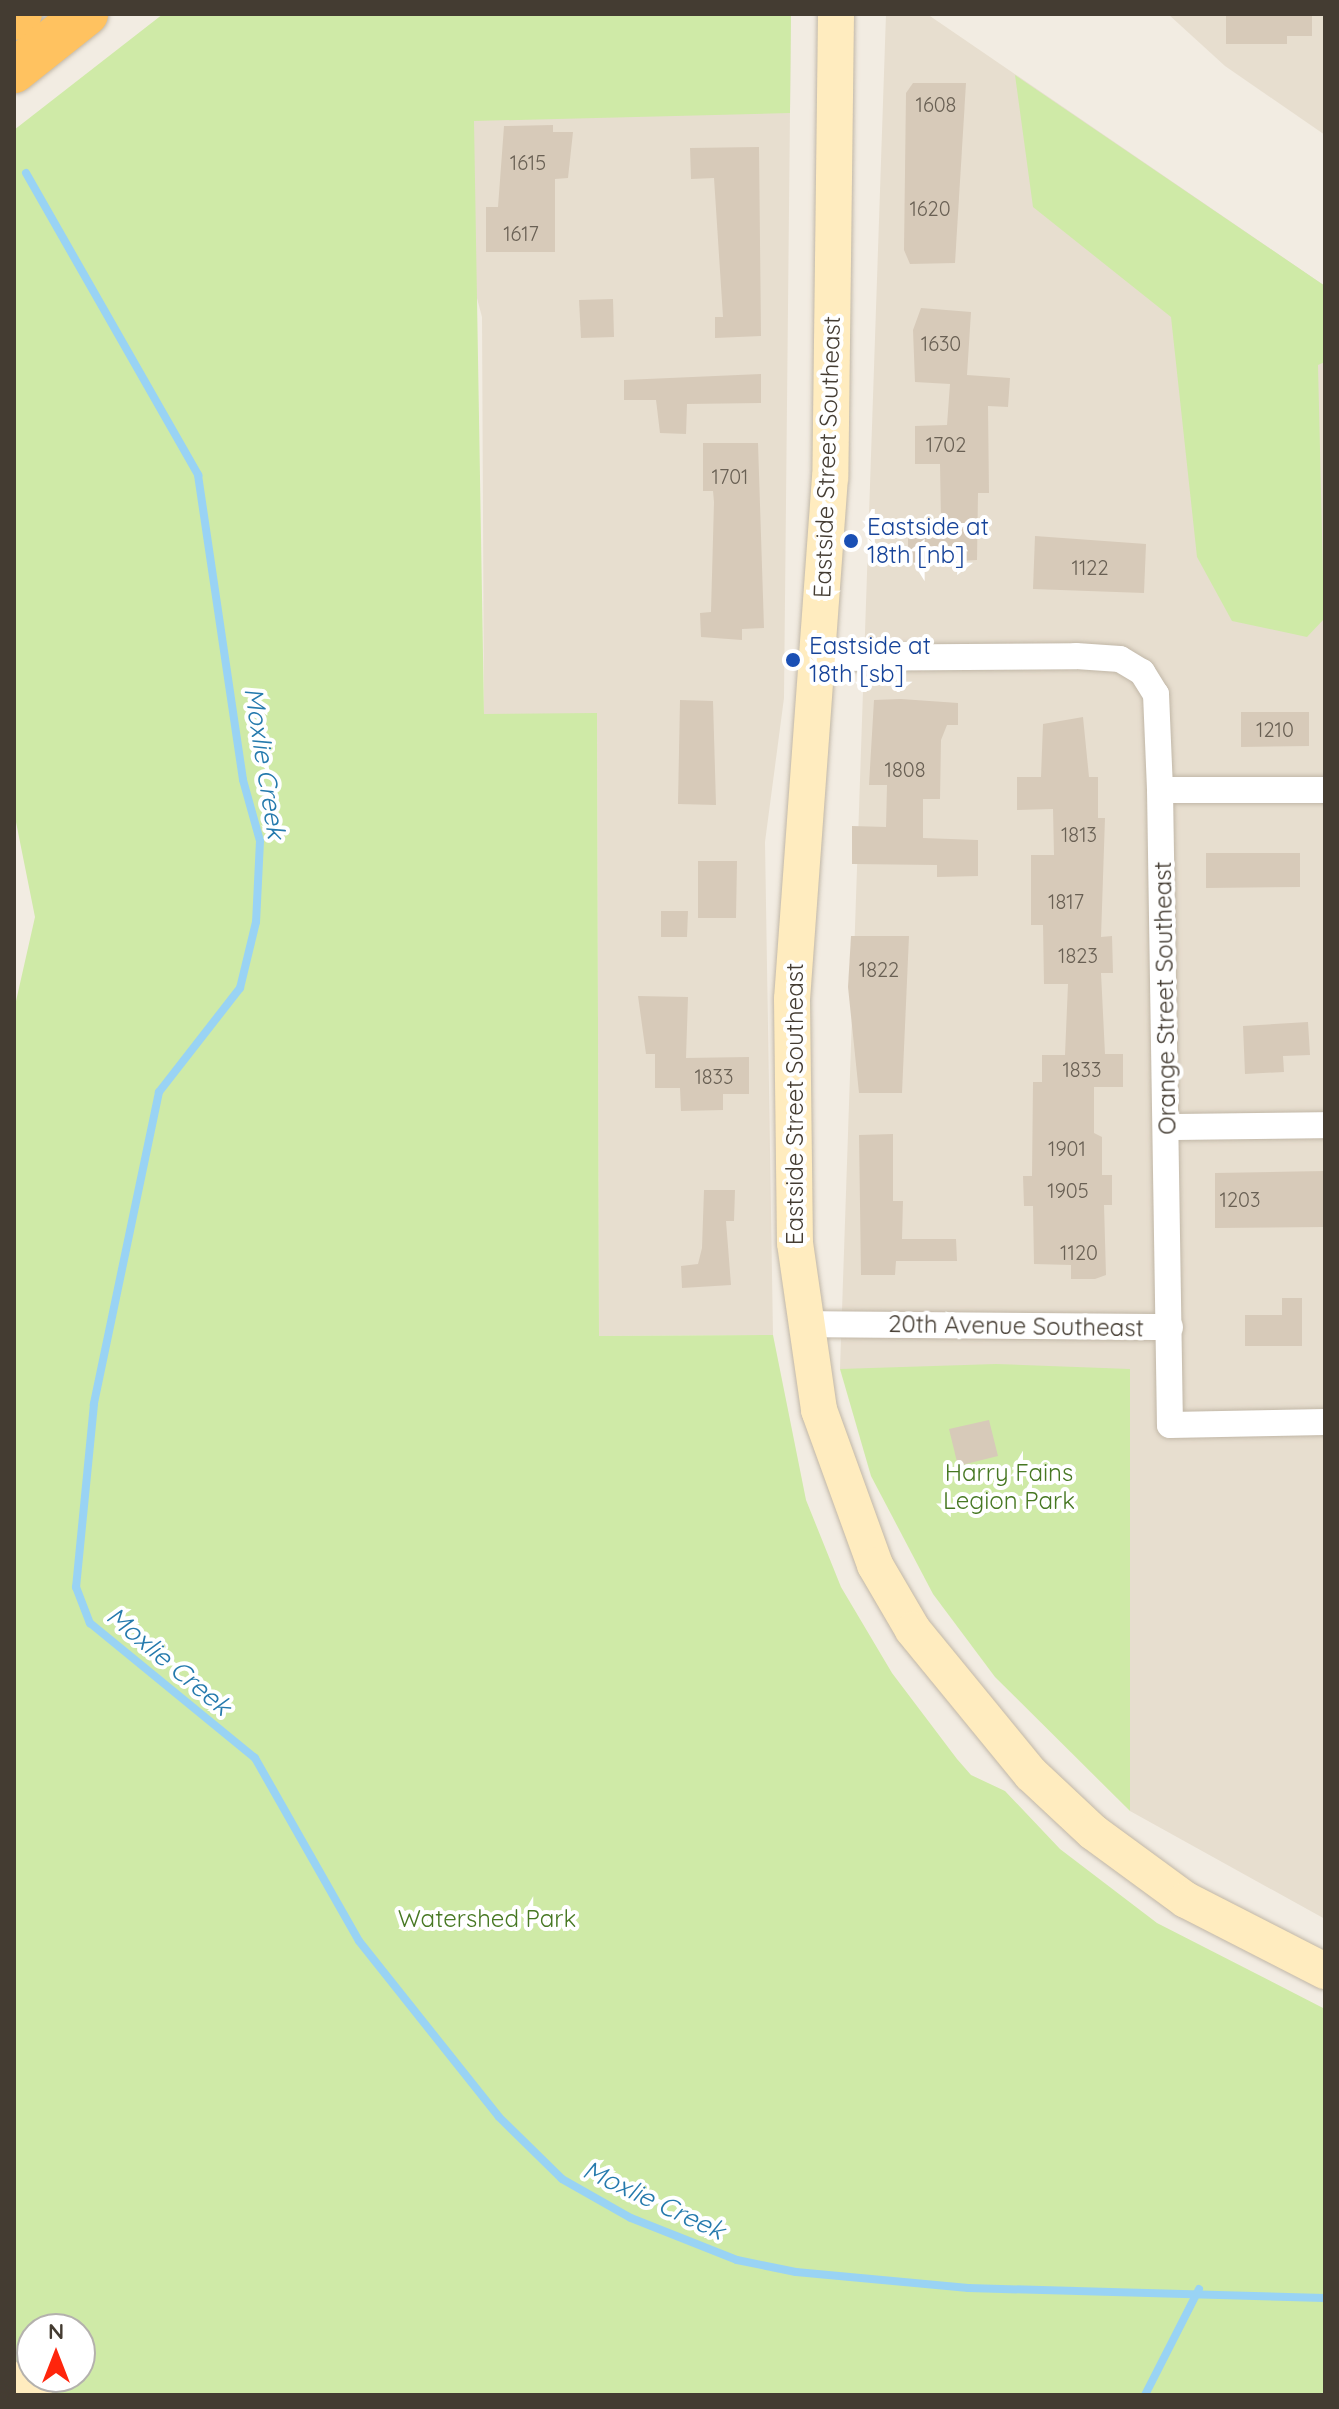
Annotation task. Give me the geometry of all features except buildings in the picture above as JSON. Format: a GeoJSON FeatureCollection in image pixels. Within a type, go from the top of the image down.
{"type":"FeatureCollection","features":[{"type":"Feature","properties":{"kind":"highway"},"geometry":{"type":"LineString","coordinates":[[14,18],[20,14]]}},
{"type":"Feature","properties":{"kind":"highway"},"geometry":{"type":"LineString","coordinates":[[14,71],[86,14]]}},
{"type":"Feature","properties":{"kind":"street","name":"Eastside Street Southeast"},"geometry":{"type":"LineString","coordinates":[[836,14],[830,477],[818,658],[799,834],[792,999],[803,1324],[843,1492],[875,1565],[980,1715],[1093,1832],[1186,1900],[1294,1961],[1325,1971]]}},
{"type":"Feature","properties":{"kind":"street","name":"Orange Street Southeast"},"geometry":{"type":"LineString","coordinates":[[818,658],[1076,656],[1120,659],[1142,672],[1156,694],[1168,1127],[1170,1327]]}},
{"type":"Feature","properties":{"kind":"street"},"geometry":{"type":"LineString","coordinates":[[1160,790],[1325,790]]}},
{"type":"Feature","properties":{"kind":"street"},"geometry":{"type":"LineString","coordinates":[[1168,1127],[1325,1125]]}},
{"type":"Feature","properties":{"kind":"street","name":"20th Avenue Southeast"},"geometry":{"type":"LineString","coordinates":[[803,1324],[1170,1327],[1170,1425],[1325,1422]]}},
{"type":"Feature","properties":{"kind":"street"},"geometry":{"type":"LineString","coordinates":[[14,2380],[34,2395]]}},
{"type":"Feature","properties":{"kind":"shaded area"},"geometry":{"type":"Polygon","coordinates":[[[401,14],[791,14],[784,698],[765,842],[773,1335],[599,1336],[597,714],[484,715],[482,317],[401,14]]]}},
{"type":"Feature","properties":{"kind":"shaded area"},"geometry":{"type":"Polygon","coordinates":[[[886,14],[927,14],[1325,286],[1325,1919],[1130,1811],[1130,1369],[840,1369],[886,14]]]}},
{"type":"Feature","properties":{"kind":"shaded area"},"geometry":{"type":"Polygon","coordinates":[[[1168,14],[1325,14],[1325,135],[1225,66],[1168,14]]]}},
{"type":"Feature","properties":{"kind":"green space","name":"Watershed Park"},"geometry":{"type":"Polygon","coordinates":[[[163,14],[791,14],[790,113],[474,121],[484,714],[597,713],[599,1336],[773,1335],[806,1500],[841,1587],[892,1673],[957,1759],[971,1775],[1005,1791],[1060,1849],[1157,1923],[1325,2009],[1325,2395],[14,2395],[14,1010],[35,917],[14,812],[14,130],[163,14]]]}},
{"type":"Feature","properties":{"kind":"green space"},"geometry":{"type":"Polygon","coordinates":[[[1015,75],[1325,286],[1325,362],[1318,365],[1324,619],[1307,637],[1232,621],[1197,557],[1171,317],[1033,207],[1015,75]]]}},
{"type":"Feature","properties":{"kind":"green space","name":"Harry Fains Legion Park"},"geometry":{"type":"Polygon","coordinates":[[[996,1364],[1130,1369],[1130,1811],[995,1677],[933,1594],[871,1476],[840,1369],[996,1364]]]}},
{"type":"Feature","properties":{"kind":"waterway","name":"Moxlie Creek"},"geometry":{"type":"LineString","coordinates":[[26,173],[198,475],[243,780],[260,841],[256,922],[240,988],[159,1092],[94,1404],[76,1587],[90,1623],[255,1758],[359,1941],[499,2117],[562,2179],[631,2218],[737,2260],[796,2272],[968,2288],[1325,2298]]}},
{"type":"Feature","properties":{"kind":"waterway"},"geometry":{"type":"LineString","coordinates":[[1145,2395],[1199,2289]]}},
{"type":"Feature","properties":{"kind":"place","name":"Eastside at 18th [nb]"},"geometry":{"type":"Point","coordinates":[851,541]}},
{"type":"Feature","properties":{"kind":"place","name":"Eastside at 18th [sb]"},"geometry":{"type":"Point","coordinates":[793,660]}}]}
